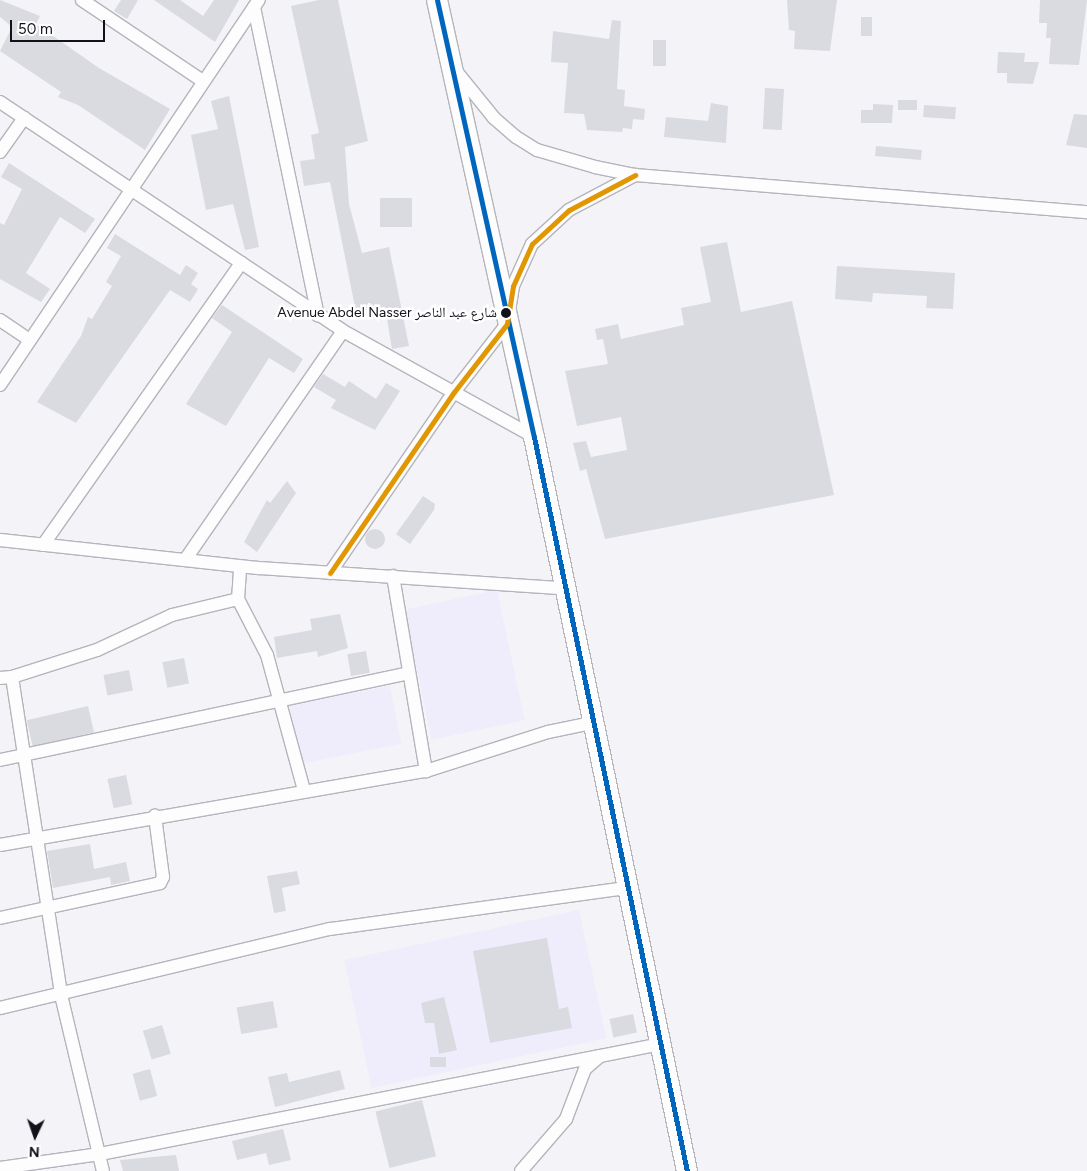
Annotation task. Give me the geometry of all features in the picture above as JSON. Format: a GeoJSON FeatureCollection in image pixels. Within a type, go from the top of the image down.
{"type":"FeatureCollection","features":[{"type":"Feature","properties":{"kind":"main road"},"geometry":{"type":"LineString","coordinates":[[436,0],[507,324],[534,437],[563,588],[687,1171]]}},
{"type":"Feature","properties":{"kind":"street"},"geometry":{"type":"LineString","coordinates":[[82,0],[201,80]]}},
{"type":"Feature","properties":{"kind":"street"},"geometry":{"type":"LineString","coordinates":[[0,385],[201,80],[256,3]]}},
{"type":"Feature","properties":{"kind":"street"},"geometry":{"type":"LineString","coordinates":[[256,3],[318,315]]}},
{"type":"Feature","properties":{"kind":"street"},"geometry":{"type":"LineString","coordinates":[[449,61],[494,118],[537,150],[567,161],[635,174],[1087,212]]}},
{"type":"Feature","properties":{"kind":"street"},"geometry":{"type":"LineString","coordinates":[[0,102],[343,331],[534,437]]}},
{"type":"Feature","properties":{"kind":"street"},"geometry":{"type":"LineString","coordinates":[[0,152],[24,118]]}},
{"type":"Feature","properties":{"kind":"street"},"geometry":{"type":"LineString","coordinates":[[330,573],[454,392],[507,324],[513,286],[532,244],[569,210],[635,174]]}},
{"type":"Feature","properties":{"kind":"street"},"geometry":{"type":"LineString","coordinates":[[43,545],[241,263]]}},
{"type":"Feature","properties":{"kind":"street"},"geometry":{"type":"LineString","coordinates":[[0,320],[30,340]]}},
{"type":"Feature","properties":{"kind":"street"},"geometry":{"type":"LineString","coordinates":[[186,560],[343,331]]}},
{"type":"Feature","properties":{"kind":"street"},"geometry":{"type":"LineString","coordinates":[[0,540],[240,567],[563,588]]}},
{"type":"Feature","properties":{"kind":"street"},"geometry":{"type":"LineString","coordinates":[[240,567],[238,599],[267,655],[304,790]]}},
{"type":"Feature","properties":{"kind":"street"},"geometry":{"type":"LineString","coordinates":[[393,576],[426,771]]}},
{"type":"Feature","properties":{"kind":"street"},"geometry":{"type":"LineString","coordinates":[[103,1171],[61,995],[36,840],[30,786],[6,677],[97,650],[172,615],[238,599]]}},
{"type":"Feature","properties":{"kind":"street"},"geometry":{"type":"LineString","coordinates":[[0,760],[409,673]]}},
{"type":"Feature","properties":{"kind":"street"},"geometry":{"type":"LineString","coordinates":[[0,845],[304,790],[426,771],[548,732],[592,723]]}},
{"type":"Feature","properties":{"kind":"street"},"geometry":{"type":"LineString","coordinates":[[0,918],[160,883],[163,876],[155,816]]}},
{"type":"Feature","properties":{"kind":"street"},"geometry":{"type":"LineString","coordinates":[[0,1008],[61,995],[330,929],[627,888]]}},
{"type":"Feature","properties":{"kind":"street"},"geometry":{"type":"LineString","coordinates":[[0,1168],[100,1154],[661,1044]]}},
{"type":"Feature","properties":{"kind":"street"},"geometry":{"type":"LineString","coordinates":[[521,1171],[566,1119],[585,1069],[600,1056]]}},
{"type":"Feature","properties":{"kind":"shaded area"},"geometry":{"type":"Polygon","coordinates":[[[497,590],[525,720],[432,740],[404,610],[497,590]]]}},
{"type":"Feature","properties":{"kind":"shaded area"},"geometry":{"type":"Polygon","coordinates":[[[390,686],[401,744],[301,763],[290,705],[390,686]]]}},
{"type":"Feature","properties":{"kind":"shaded area"},"geometry":{"type":"Polygon","coordinates":[[[579,910],[606,1038],[371,1088],[344,960],[579,910]]]}},
{"type":"Feature","properties":{"kind":"building"},"geometry":{"type":"Polygon","coordinates":[[[0,0],[40,16],[36,24],[99,68],[170,109],[145,150],[78,105],[58,97],[61,92],[0,51],[12,27],[0,17],[0,0]]]}},
{"type":"Feature","properties":{"kind":"building"},"geometry":{"type":"Polygon","coordinates":[[[121,0],[138,0],[127,19],[114,11],[121,0]]]}},
{"type":"Feature","properties":{"kind":"building"},"geometry":{"type":"Polygon","coordinates":[[[154,0],[180,0],[203,16],[214,0],[239,0],[215,42],[154,0]]]}},
{"type":"Feature","properties":{"kind":"building"},"geometry":{"type":"Polygon","coordinates":[[[319,0],[338,0],[368,141],[345,147],[349,204],[362,253],[389,247],[409,346],[392,349],[385,307],[356,312],[330,182],[304,186],[300,161],[315,159],[311,135],[319,133],[291,6],[319,0]]]}},
{"type":"Feature","properties":{"kind":"building"},"geometry":{"type":"Polygon","coordinates":[[[787,0],[837,0],[830,51],[794,49],[795,31],[789,30],[787,0]]]}},
{"type":"Feature","properties":{"kind":"building"},"geometry":{"type":"Polygon","coordinates":[[[1040,0],[1087,0],[1079,65],[1049,64],[1051,38],[1046,38],[1047,23],[1039,23],[1040,0]]]}},
{"type":"Feature","properties":{"kind":"building"},"geometry":{"type":"Polygon","coordinates":[[[861,17],[872,17],[872,36],[861,36],[861,17]]]}},
{"type":"Feature","properties":{"kind":"building"},"geometry":{"type":"Polygon","coordinates":[[[612,20],[621,21],[617,89],[625,90],[624,106],[645,109],[644,120],[633,119],[632,129],[623,128],[622,132],[587,130],[584,114],[564,113],[568,63],[551,62],[553,31],[609,39],[612,20]]]}},
{"type":"Feature","properties":{"kind":"building"},"geometry":{"type":"Polygon","coordinates":[[[653,40],[666,40],[666,66],[653,66],[653,40]]]}},
{"type":"Feature","properties":{"kind":"building"},"geometry":{"type":"Polygon","coordinates":[[[998,52],[1025,53],[1024,62],[1039,62],[1033,84],[1007,83],[1007,73],[997,73],[998,52]]]}},
{"type":"Feature","properties":{"kind":"building"},"geometry":{"type":"Polygon","coordinates":[[[765,88],[784,89],[782,130],[763,129],[765,88]]]}},
{"type":"Feature","properties":{"kind":"building"},"geometry":{"type":"Polygon","coordinates":[[[229,96],[259,247],[245,250],[233,204],[206,210],[191,135],[218,129],[211,101],[229,96]]]}},
{"type":"Feature","properties":{"kind":"building"},"geometry":{"type":"Polygon","coordinates":[[[898,100],[917,100],[917,110],[898,110],[898,100]]]}},
{"type":"Feature","properties":{"kind":"building"},"geometry":{"type":"Polygon","coordinates":[[[711,103],[728,106],[726,143],[664,137],[666,117],[708,121],[711,103]]]}},
{"type":"Feature","properties":{"kind":"building"},"geometry":{"type":"Polygon","coordinates":[[[873,104],[893,105],[892,123],[861,123],[861,110],[873,110],[873,104]]]}},
{"type":"Feature","properties":{"kind":"building"},"geometry":{"type":"Polygon","coordinates":[[[924,105],[956,107],[955,119],[923,117],[924,105]]]}},
{"type":"Feature","properties":{"kind":"building"},"geometry":{"type":"Polygon","coordinates":[[[1074,114],[1087,115],[1087,148],[1066,145],[1074,114]]]}},
{"type":"Feature","properties":{"kind":"building"},"geometry":{"type":"Polygon","coordinates":[[[876,146],[922,150],[921,160],[875,156],[876,146]]]}},
{"type":"Feature","properties":{"kind":"building"},"geometry":{"type":"Polygon","coordinates":[[[9,163],[95,219],[85,233],[60,217],[26,273],[50,289],[41,302],[0,279],[0,223],[4,225],[22,189],[1,177],[9,163]]]}},
{"type":"Feature","properties":{"kind":"building"},"geometry":{"type":"Polygon","coordinates":[[[380,198],[412,198],[412,227],[380,227],[380,198]]]}},
{"type":"Feature","properties":{"kind":"building"},"geometry":{"type":"Polygon","coordinates":[[[115,234],[180,275],[186,265],[198,273],[191,284],[198,289],[190,302],[170,290],[76,423],[37,402],[81,336],[88,317],[92,319],[112,286],[106,282],[121,256],[107,248],[115,234]]]}},
{"type":"Feature","properties":{"kind":"building"},"geometry":{"type":"Polygon","coordinates":[[[727,242],[741,312],[792,301],[834,495],[605,539],[586,469],[580,471],[573,443],[586,441],[591,457],[627,450],[621,417],[577,426],[565,371],[608,364],[603,339],[597,340],[595,329],[618,324],[621,339],[684,325],[681,308],[711,302],[700,247],[727,242]]]}},
{"type":"Feature","properties":{"kind":"building"},"geometry":{"type":"Polygon","coordinates":[[[837,266],[955,273],[953,309],[926,308],[927,296],[873,293],[872,302],[835,299],[837,266]]]}},
{"type":"Feature","properties":{"kind":"building"},"geometry":{"type":"Polygon","coordinates":[[[222,305],[303,359],[294,373],[269,358],[226,426],[186,404],[232,332],[212,318],[222,305]]]}},
{"type":"Feature","properties":{"kind":"building"},"geometry":{"type":"Polygon","coordinates":[[[323,374],[345,387],[349,381],[376,399],[386,383],[400,391],[375,430],[331,408],[336,400],[314,387],[323,374]]]}},
{"type":"Feature","properties":{"kind":"building"},"geometry":{"type":"Polygon","coordinates":[[[287,481],[296,493],[257,552],[244,542],[267,500],[270,503],[287,481]]]}},
{"type":"Feature","properties":{"kind":"building"},"geometry":{"type":"Polygon","coordinates":[[[423,496],[435,504],[434,510],[410,544],[396,534],[423,496]]]}},
{"type":"Feature","properties":{"kind":"building"},"geometry":{"type":"Polygon","coordinates":[[[375,529],[382,532],[385,539],[382,546],[375,549],[368,546],[365,539],[368,532],[375,529]]]}},
{"type":"Feature","properties":{"kind":"building"},"geometry":{"type":"Polygon","coordinates":[[[340,614],[348,648],[318,657],[317,651],[277,658],[274,637],[312,630],[310,619],[340,614]]]}},
{"type":"Feature","properties":{"kind":"building"},"geometry":{"type":"Polygon","coordinates":[[[366,651],[370,673],[351,676],[347,654],[366,651]]]}},
{"type":"Feature","properties":{"kind":"building"},"geometry":{"type":"Polygon","coordinates":[[[184,658],[189,684],[167,688],[162,662],[184,658]]]}},
{"type":"Feature","properties":{"kind":"building"},"geometry":{"type":"Polygon","coordinates":[[[129,670],[133,691],[107,696],[103,675],[129,670]]]}},
{"type":"Feature","properties":{"kind":"building"},"geometry":{"type":"Polygon","coordinates":[[[88,706],[94,732],[33,746],[27,720],[88,706]]]}},
{"type":"Feature","properties":{"kind":"building"},"geometry":{"type":"Polygon","coordinates":[[[126,775],[132,804],[114,808],[107,779],[126,775]]]}},
{"type":"Feature","properties":{"kind":"building"},"geometry":{"type":"Polygon","coordinates":[[[90,844],[94,869],[126,862],[130,881],[111,885],[110,877],[53,888],[47,851],[90,844]]]}},
{"type":"Feature","properties":{"kind":"building"},"geometry":{"type":"Polygon","coordinates":[[[297,871],[300,884],[282,888],[286,911],[274,913],[267,876],[297,871]]]}},
{"type":"Feature","properties":{"kind":"building"},"geometry":{"type":"Polygon","coordinates":[[[547,938],[559,1009],[568,1007],[572,1028],[490,1043],[473,951],[547,938]]]}},
{"type":"Feature","properties":{"kind":"building"},"geometry":{"type":"Polygon","coordinates":[[[444,997],[457,1050],[439,1054],[434,1023],[425,1023],[421,1003],[444,997]]]}},
{"type":"Feature","properties":{"kind":"building"},"geometry":{"type":"Polygon","coordinates":[[[273,1001],[278,1028],[241,1034],[237,1007],[273,1001]]]}},
{"type":"Feature","properties":{"kind":"building"},"geometry":{"type":"Polygon","coordinates":[[[633,1014],[637,1033],[613,1038],[610,1019],[633,1014]]]}},
{"type":"Feature","properties":{"kind":"building"},"geometry":{"type":"Polygon","coordinates":[[[162,1025],[171,1054],[152,1060],[143,1031],[162,1025]]]}},
{"type":"Feature","properties":{"kind":"building"},"geometry":{"type":"Polygon","coordinates":[[[430,1057],[446,1057],[446,1067],[430,1067],[430,1057]]]}},
{"type":"Feature","properties":{"kind":"building"},"geometry":{"type":"Polygon","coordinates":[[[150,1069],[157,1096],[140,1101],[133,1074],[150,1069]]]}},
{"type":"Feature","properties":{"kind":"building"},"geometry":{"type":"Polygon","coordinates":[[[340,1070],[345,1089],[275,1107],[268,1077],[287,1073],[289,1082],[340,1070]]]}},
{"type":"Feature","properties":{"kind":"building"},"geometry":{"type":"Polygon","coordinates":[[[422,1100],[436,1156],[389,1168],[375,1112],[422,1100]]]}},
{"type":"Feature","properties":{"kind":"building"},"geometry":{"type":"Polygon","coordinates":[[[283,1129],[291,1160],[269,1165],[266,1153],[237,1160],[232,1141],[283,1129]]]}},
{"type":"Feature","properties":{"kind":"building"},"geometry":{"type":"Polygon","coordinates":[[[176,1155],[179,1171],[123,1171],[120,1160],[176,1155]]]}},
{"type":"Feature","properties":{"kind":"transit line"},"geometry":{"type":"LineString","coordinates":[[437,0],[534,437],[687,1171]]}},
{"type":"Feature","properties":{"kind":"transit line"},"geometry":{"type":"LineString","coordinates":[[330,573],[454,392],[507,324],[513,286],[532,244],[569,210],[635,175]]}},
{"type":"Feature","properties":{"kind":"place","name":"Avenue Abdel Nasser شارع عبد الناصر"},"geometry":{"type":"Point","coordinates":[506,313]}}]}
